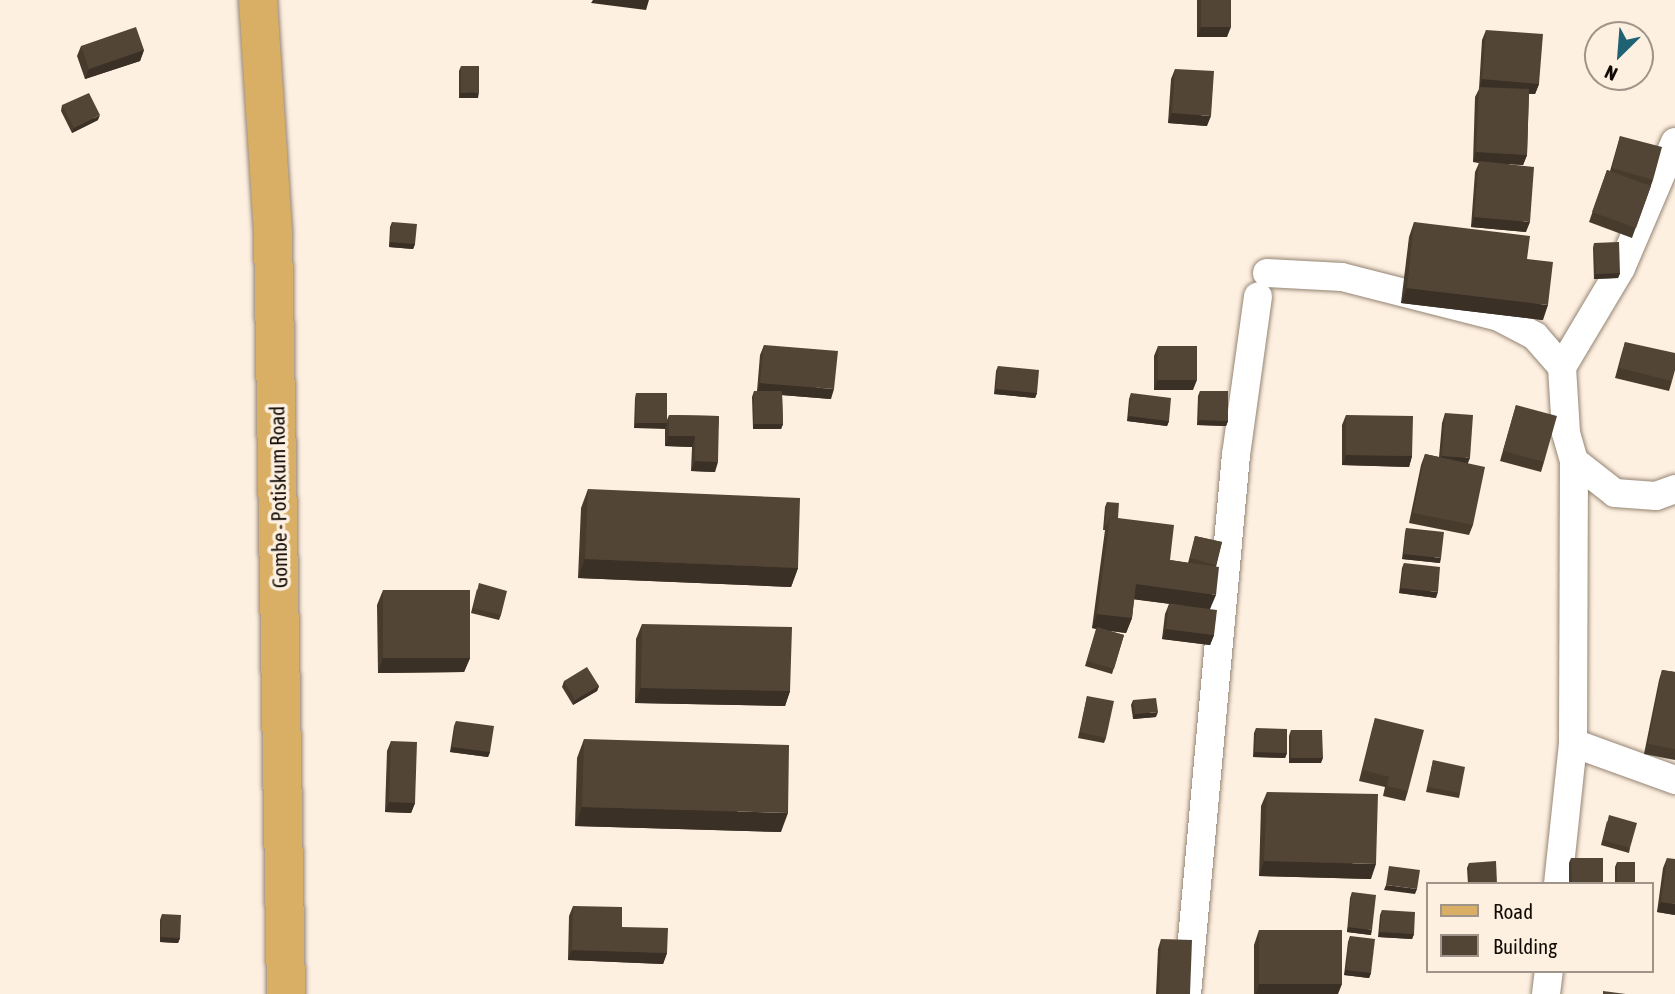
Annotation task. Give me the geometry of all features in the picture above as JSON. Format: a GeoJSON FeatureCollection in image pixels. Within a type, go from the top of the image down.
{"type":"FeatureCollection","features":[{"type":"Feature","properties":{"kind":"main road","name":"Gombe - Potiskum Road"},"geometry":{"type":"LineString","coordinates":[[258,0],[273,233],[286,994]]}},
{"type":"Feature","properties":{"kind":"street"},"geometry":{"type":"LineString","coordinates":[[1558,882],[1573,743],[1574,461],[1566,433],[1562,367],[1621,268],[1675,142]]}},
{"type":"Feature","properties":{"kind":"street"},"geometry":{"type":"LineString","coordinates":[[1187,994],[1236,455],[1263,285],[1342,277],[1499,317],[1535,335],[1562,367]]}},
{"type":"Feature","properties":{"kind":"street"},"geometry":{"type":"LineString","coordinates":[[1574,461],[1615,493],[1656,496],[1675,489]]}},
{"type":"Feature","properties":{"kind":"street"},"geometry":{"type":"LineString","coordinates":[[1573,743],[1675,780]]}},
{"type":"Feature","properties":{"kind":"street"},"geometry":{"type":"LineString","coordinates":[[1546,994],[1549,973]]}},
{"type":"Feature","properties":{"kind":"building"},"geometry":{"type":"Polygon","coordinates":[[[1201,0],[1231,0],[1231,27],[1201,27],[1201,0]]]}},
{"type":"Feature","properties":{"kind":"building"},"geometry":{"type":"Polygon","coordinates":[[[136,27],[144,50],[89,69],[81,46],[136,27]]]}},
{"type":"Feature","properties":{"kind":"building"},"geometry":{"type":"Polygon","coordinates":[[[1486,30],[1543,34],[1539,84],[1482,79],[1486,30]]]}},
{"type":"Feature","properties":{"kind":"building"},"geometry":{"type":"Polygon","coordinates":[[[461,66],[479,66],[479,92],[461,93],[461,66]]]}},
{"type":"Feature","properties":{"kind":"building"},"geometry":{"type":"Polygon","coordinates":[[[1175,69],[1214,71],[1211,116],[1172,113],[1175,69]]]}},
{"type":"Feature","properties":{"kind":"building"},"geometry":{"type":"Polygon","coordinates":[[[1479,87],[1529,89],[1527,155],[1476,152],[1479,87]]]}},
{"type":"Feature","properties":{"kind":"building"},"geometry":{"type":"Polygon","coordinates":[[[89,93],[100,115],[74,128],[62,105],[89,93]]]}},
{"type":"Feature","properties":{"kind":"building"},"geometry":{"type":"Polygon","coordinates":[[[1620,136],[1662,147],[1653,180],[1612,168],[1620,136]]]}},
{"type":"Feature","properties":{"kind":"building"},"geometry":{"type":"Polygon","coordinates":[[[1479,161],[1534,167],[1530,222],[1474,217],[1479,161]]]}},
{"type":"Feature","properties":{"kind":"building"},"geometry":{"type":"Polygon","coordinates":[[[1607,170],[1651,186],[1636,228],[1592,212],[1607,170]]]}},
{"type":"Feature","properties":{"kind":"building"},"geometry":{"type":"Polygon","coordinates":[[[392,222],[417,224],[415,244],[390,242],[392,222]]]}},
{"type":"Feature","properties":{"kind":"building"},"geometry":{"type":"Polygon","coordinates":[[[1414,222],[1530,236],[1527,259],[1553,262],[1548,305],[1407,288],[1414,222]]]}},
{"type":"Feature","properties":{"kind":"building"},"geometry":{"type":"Polygon","coordinates":[[[1619,242],[1620,273],[1596,274],[1594,243],[1619,242]]]}},
{"type":"Feature","properties":{"kind":"building"},"geometry":{"type":"Polygon","coordinates":[[[1625,342],[1675,353],[1672,381],[1619,368],[1625,342]]]}},
{"type":"Feature","properties":{"kind":"building"},"geometry":{"type":"Polygon","coordinates":[[[764,345],[838,351],[834,389],[760,383],[764,345]]]}},
{"type":"Feature","properties":{"kind":"building"},"geometry":{"type":"Polygon","coordinates":[[[1158,346],[1197,346],[1197,380],[1158,380],[1158,346]]]}},
{"type":"Feature","properties":{"kind":"building"},"geometry":{"type":"Polygon","coordinates":[[[998,366],[1039,370],[1037,393],[996,389],[998,366]]]}},
{"type":"Feature","properties":{"kind":"building"},"geometry":{"type":"Polygon","coordinates":[[[754,391],[782,391],[783,424],[754,424],[754,391]]]}},
{"type":"Feature","properties":{"kind":"building"},"geometry":{"type":"Polygon","coordinates":[[[1200,391],[1228,391],[1228,421],[1199,420],[1200,391]]]}},
{"type":"Feature","properties":{"kind":"building"},"geometry":{"type":"Polygon","coordinates":[[[636,393],[667,393],[667,423],[636,423],[636,393]]]}},
{"type":"Feature","properties":{"kind":"building"},"geometry":{"type":"Polygon","coordinates":[[[1131,393],[1171,398],[1169,421],[1129,416],[1131,393]]]}},
{"type":"Feature","properties":{"kind":"building"},"geometry":{"type":"Polygon","coordinates":[[[1516,405],[1557,416],[1544,462],[1503,451],[1516,405]]]}},
{"type":"Feature","properties":{"kind":"building"},"geometry":{"type":"Polygon","coordinates":[[[1445,413],[1473,415],[1470,458],[1442,456],[1445,413]]]}},
{"type":"Feature","properties":{"kind":"building"},"geometry":{"type":"Polygon","coordinates":[[[669,415],[719,416],[718,462],[695,461],[695,436],[669,436],[669,415]]]}},
{"type":"Feature","properties":{"kind":"building"},"geometry":{"type":"Polygon","coordinates":[[[1346,415],[1413,416],[1412,456],[1346,455],[1346,415]]]}},
{"type":"Feature","properties":{"kind":"building"},"geometry":{"type":"Polygon","coordinates":[[[1425,454],[1485,467],[1473,525],[1413,513],[1425,454]]]}},
{"type":"Feature","properties":{"kind":"building"},"geometry":{"type":"Polygon","coordinates":[[[588,489],[800,498],[798,568],[585,559],[588,489]]]}},
{"type":"Feature","properties":{"kind":"building"},"geometry":{"type":"Polygon","coordinates":[[[1107,502],[1119,503],[1118,518],[1110,517],[1105,525],[1107,502]]]}},
{"type":"Feature","properties":{"kind":"building"},"geometry":{"type":"Polygon","coordinates":[[[1110,517],[1174,525],[1170,560],[1219,567],[1216,595],[1136,584],[1132,618],[1097,614],[1110,517]]]}},
{"type":"Feature","properties":{"kind":"building"},"geometry":{"type":"Polygon","coordinates":[[[1406,528],[1444,532],[1441,558],[1404,554],[1406,528]]]}},
{"type":"Feature","properties":{"kind":"building"},"geometry":{"type":"Polygon","coordinates":[[[1195,536],[1222,542],[1216,565],[1190,558],[1195,536]]]}},
{"type":"Feature","properties":{"kind":"building"},"geometry":{"type":"Polygon","coordinates":[[[1404,563],[1440,567],[1438,592],[1401,588],[1404,563]]]}},
{"type":"Feature","properties":{"kind":"building"},"geometry":{"type":"Polygon","coordinates":[[[479,583],[507,591],[501,615],[473,608],[479,583]]]}},
{"type":"Feature","properties":{"kind":"building"},"geometry":{"type":"Polygon","coordinates":[[[383,590],[470,590],[470,658],[383,658],[383,590]]]}},
{"type":"Feature","properties":{"kind":"building"},"geometry":{"type":"Polygon","coordinates":[[[1169,604],[1217,610],[1214,635],[1166,629],[1169,604]]]}},
{"type":"Feature","properties":{"kind":"building"},"geometry":{"type":"Polygon","coordinates":[[[642,624],[792,627],[790,691],[641,688],[642,624]]]}},
{"type":"Feature","properties":{"kind":"building"},"geometry":{"type":"Polygon","coordinates":[[[1097,627],[1124,635],[1114,669],[1087,661],[1097,627]]]}},
{"type":"Feature","properties":{"kind":"building"},"geometry":{"type":"Polygon","coordinates":[[[587,667],[599,686],[575,700],[564,681],[587,667]]]}},
{"type":"Feature","properties":{"kind":"building"},"geometry":{"type":"Polygon","coordinates":[[[1662,670],[1675,672],[1675,749],[1648,744],[1662,670]]]}},
{"type":"Feature","properties":{"kind":"building"},"geometry":{"type":"Polygon","coordinates":[[[1087,696],[1114,701],[1106,738],[1080,732],[1087,696]]]}},
{"type":"Feature","properties":{"kind":"building"},"geometry":{"type":"Polygon","coordinates":[[[1156,698],[1158,712],[1135,714],[1133,700],[1156,698]]]}},
{"type":"Feature","properties":{"kind":"building"},"geometry":{"type":"Polygon","coordinates":[[[1375,718],[1424,730],[1408,791],[1387,786],[1389,777],[1363,770],[1375,718]]]}},
{"type":"Feature","properties":{"kind":"building"},"geometry":{"type":"Polygon","coordinates":[[[456,721],[494,726],[490,752],[452,747],[456,721]]]}},
{"type":"Feature","properties":{"kind":"building"},"geometry":{"type":"Polygon","coordinates":[[[1256,728],[1287,729],[1287,753],[1255,752],[1256,728]]]}},
{"type":"Feature","properties":{"kind":"building"},"geometry":{"type":"Polygon","coordinates":[[[1291,730],[1322,730],[1323,758],[1291,758],[1291,730]]]}},
{"type":"Feature","properties":{"kind":"building"},"geometry":{"type":"Polygon","coordinates":[[[584,739],[789,745],[788,813],[582,807],[584,739]]]}},
{"type":"Feature","properties":{"kind":"building"},"geometry":{"type":"Polygon","coordinates":[[[391,741],[417,742],[415,803],[389,802],[391,741]]]}},
{"type":"Feature","properties":{"kind":"building"},"geometry":{"type":"Polygon","coordinates":[[[1433,760],[1465,767],[1460,793],[1428,787],[1433,760]]]}},
{"type":"Feature","properties":{"kind":"building"},"geometry":{"type":"Polygon","coordinates":[[[1267,792],[1378,794],[1376,864],[1264,861],[1267,792]]]}},
{"type":"Feature","properties":{"kind":"building"},"geometry":{"type":"Polygon","coordinates":[[[1609,815],[1637,823],[1630,848],[1603,840],[1609,815]]]}},
{"type":"Feature","properties":{"kind":"building"},"geometry":{"type":"Polygon","coordinates":[[[1571,858],[1603,858],[1603,882],[1572,882],[1571,858]]]}},
{"type":"Feature","properties":{"kind":"building"},"geometry":{"type":"Polygon","coordinates":[[[1667,858],[1675,859],[1675,904],[1661,902],[1667,858]]]}},
{"type":"Feature","properties":{"kind":"building"},"geometry":{"type":"Polygon","coordinates":[[[1496,861],[1497,882],[1470,882],[1469,863],[1496,861]]]}},
{"type":"Feature","properties":{"kind":"building"},"geometry":{"type":"Polygon","coordinates":[[[1617,862],[1635,862],[1635,882],[1617,882],[1617,862]]]}},
{"type":"Feature","properties":{"kind":"building"},"geometry":{"type":"Polygon","coordinates":[[[1389,866],[1420,870],[1417,889],[1386,885],[1389,866]]]}},
{"type":"Feature","properties":{"kind":"building"},"geometry":{"type":"Polygon","coordinates":[[[1352,892],[1376,895],[1372,930],[1348,927],[1352,892]]]}},
{"type":"Feature","properties":{"kind":"building"},"geometry":{"type":"Polygon","coordinates":[[[573,906],[622,907],[622,927],[668,928],[667,953],[572,950],[573,906]]]}},
{"type":"Feature","properties":{"kind":"building"},"geometry":{"type":"Polygon","coordinates":[[[1382,910],[1415,912],[1414,934],[1380,932],[1382,910]]]}},
{"type":"Feature","properties":{"kind":"building"},"geometry":{"type":"Polygon","coordinates":[[[162,914],[181,915],[180,938],[161,937],[162,914]]]}},
{"type":"Feature","properties":{"kind":"building"},"geometry":{"type":"Polygon","coordinates":[[[1259,930],[1342,930],[1342,984],[1259,984],[1259,930]]]}},
{"type":"Feature","properties":{"kind":"building"},"geometry":{"type":"Polygon","coordinates":[[[1350,936],[1375,939],[1371,973],[1346,970],[1350,936]]]}},
{"type":"Feature","properties":{"kind":"building"},"geometry":{"type":"Polygon","coordinates":[[[1161,939],[1192,940],[1190,994],[1159,994],[1161,939]]]}},
{"type":"Feature","properties":{"kind":"building"},"geometry":{"type":"Polygon","coordinates":[[[1603,991],[1626,994],[1603,994],[1603,991]]]}}]}
